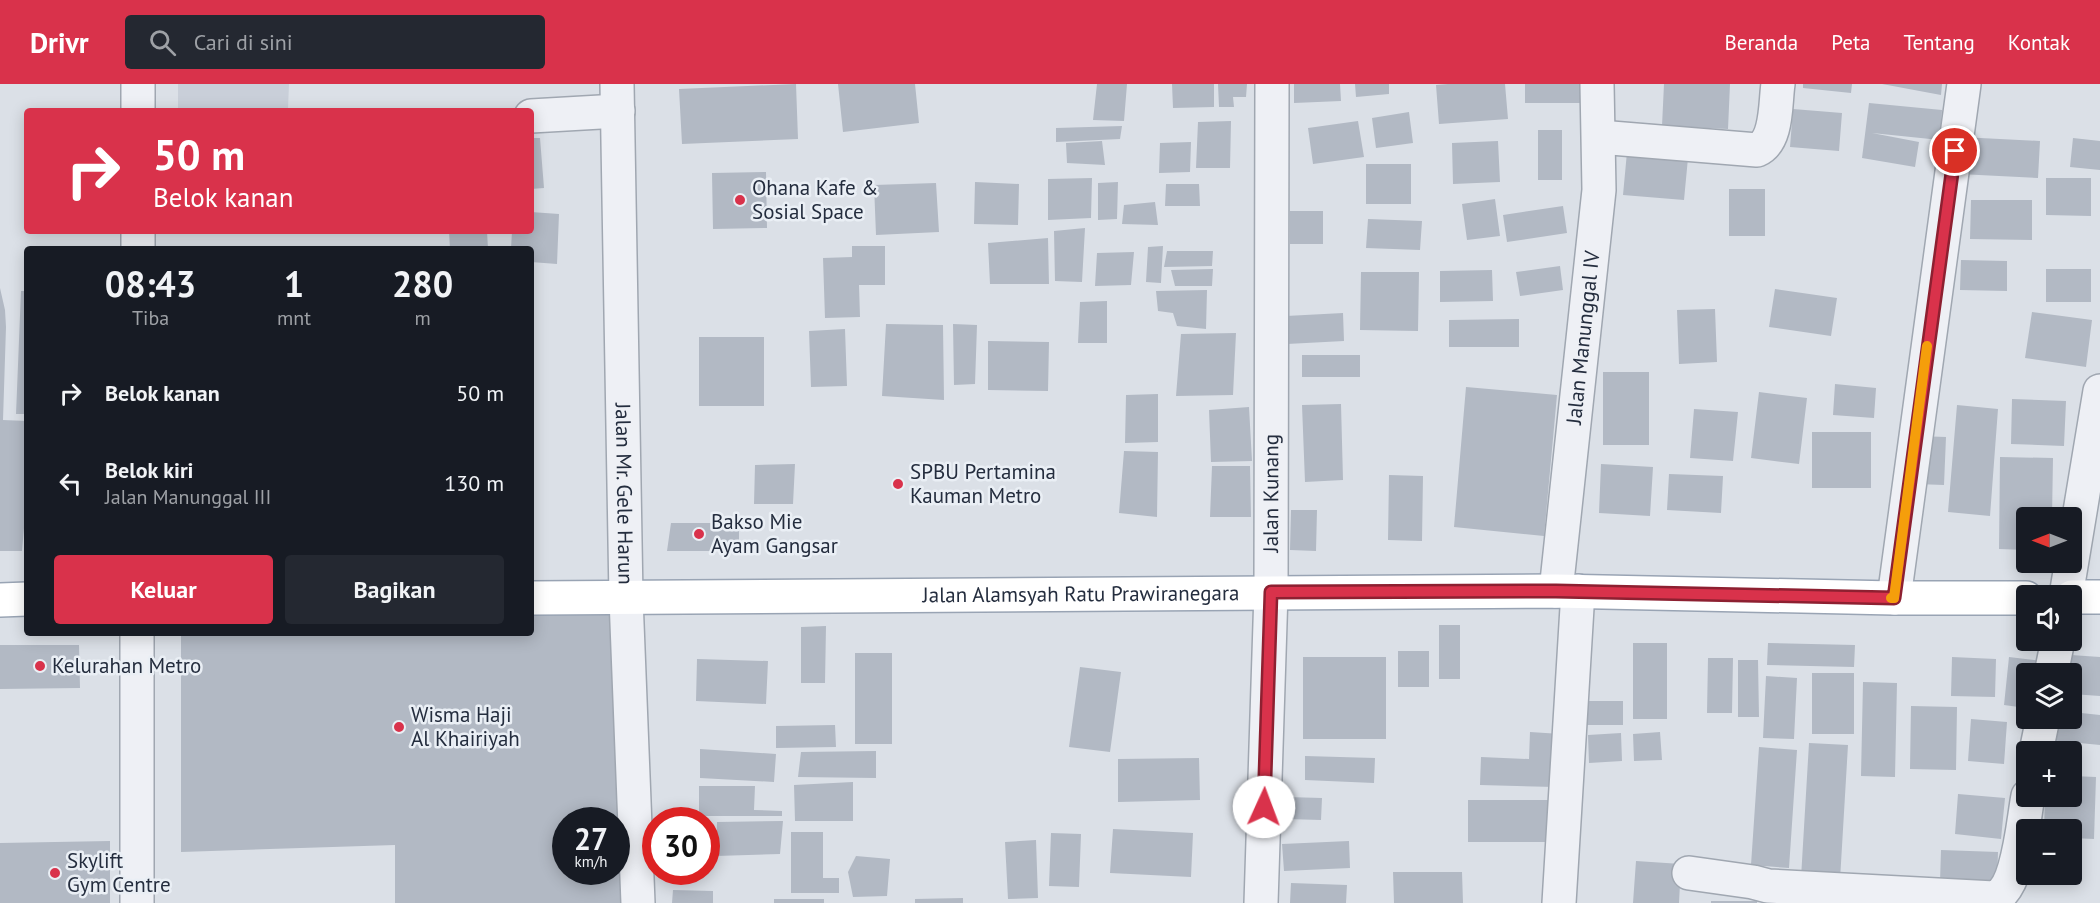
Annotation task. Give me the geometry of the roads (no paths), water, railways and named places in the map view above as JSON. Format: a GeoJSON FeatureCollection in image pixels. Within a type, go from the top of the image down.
{"type":"FeatureCollection","features":[{"type":"Feature","properties":{"kind":"main road","name":"Jalan Alamsyah Ratu Prawiranegara"},"geometry":{"type":"LineString","coordinates":[[534,598],[1567,591],[1894,598],[2016,598]]}},
{"type":"Feature","properties":{"kind":"main road"},"geometry":{"type":"LineString","coordinates":[[2082,597],[2100,597]]}},
{"type":"Feature","properties":{"kind":"main road"},"geometry":{"type":"LineString","coordinates":[[0,600],[24,599]]}},
{"type":"Feature","properties":{"kind":"street"},"geometry":{"type":"LineString","coordinates":[[138,84],[138,108]]}},
{"type":"Feature","properties":{"kind":"street","name":"Jalan Kunang"},"geometry":{"type":"LineString","coordinates":[[1260,903],[1271,592],[1272,84]]}},
{"type":"Feature","properties":{"kind":"street","name":"Jalan Manunggal IV"},"geometry":{"type":"LineString","coordinates":[[1559,903],[1567,591],[1599,190],[1596,84]]}},
{"type":"Feature","properties":{"kind":"street"},"geometry":{"type":"LineString","coordinates":[[1599,137],[1757,150],[1764,147],[1770,138],[1778,84]]}},
{"type":"Feature","properties":{"kind":"street"},"geometry":{"type":"LineString","coordinates":[[1894,598],[1964,84]]}},
{"type":"Feature","properties":{"kind":"street"},"geometry":{"type":"LineString","coordinates":[[534,115],[617,97]]}},
{"type":"Feature","properties":{"kind":"street","name":"Jalan Mr. Gele Harun"},"geometry":{"type":"LineString","coordinates":[[617,97],[626,598],[638,903]]}},
{"type":"Feature","properties":{"kind":"street"},"geometry":{"type":"LineString","coordinates":[[2068,585],[2100,392]]}},
{"type":"Feature","properties":{"kind":"street"},"geometry":{"type":"LineString","coordinates":[[136,636],[137,903]]}},
{"type":"Feature","properties":{"kind":"street"},"geometry":{"type":"LineString","coordinates":[[1689,873],[1768,886],[1994,898],[2000,896],[2005,890],[2014,874],[2026,807]]}},
{"type":"Feature","properties":{"kind":"place","name":"Ohana Kafe & Sosial Space"},"geometry":{"type":"Point","coordinates":[740,200]}},
{"type":"Feature","properties":{"kind":"place","name":"SPBU Pertamina Kauman Metro"},"geometry":{"type":"Point","coordinates":[898,484]}},
{"type":"Feature","properties":{"kind":"place","name":"Bakso Mie Ayam Gangsar"},"geometry":{"type":"Point","coordinates":[699,534]}},
{"type":"Feature","properties":{"kind":"place","name":"Kelurahan Metro"},"geometry":{"type":"Point","coordinates":[40,666]}},
{"type":"Feature","properties":{"kind":"place","name":"Wisma Haji Al Khairiyah"},"geometry":{"type":"Point","coordinates":[399,727]}},
{"type":"Feature","properties":{"kind":"place","name":"Skylift Gym Centre"},"geometry":{"type":"Point","coordinates":[55,873]}}]}
